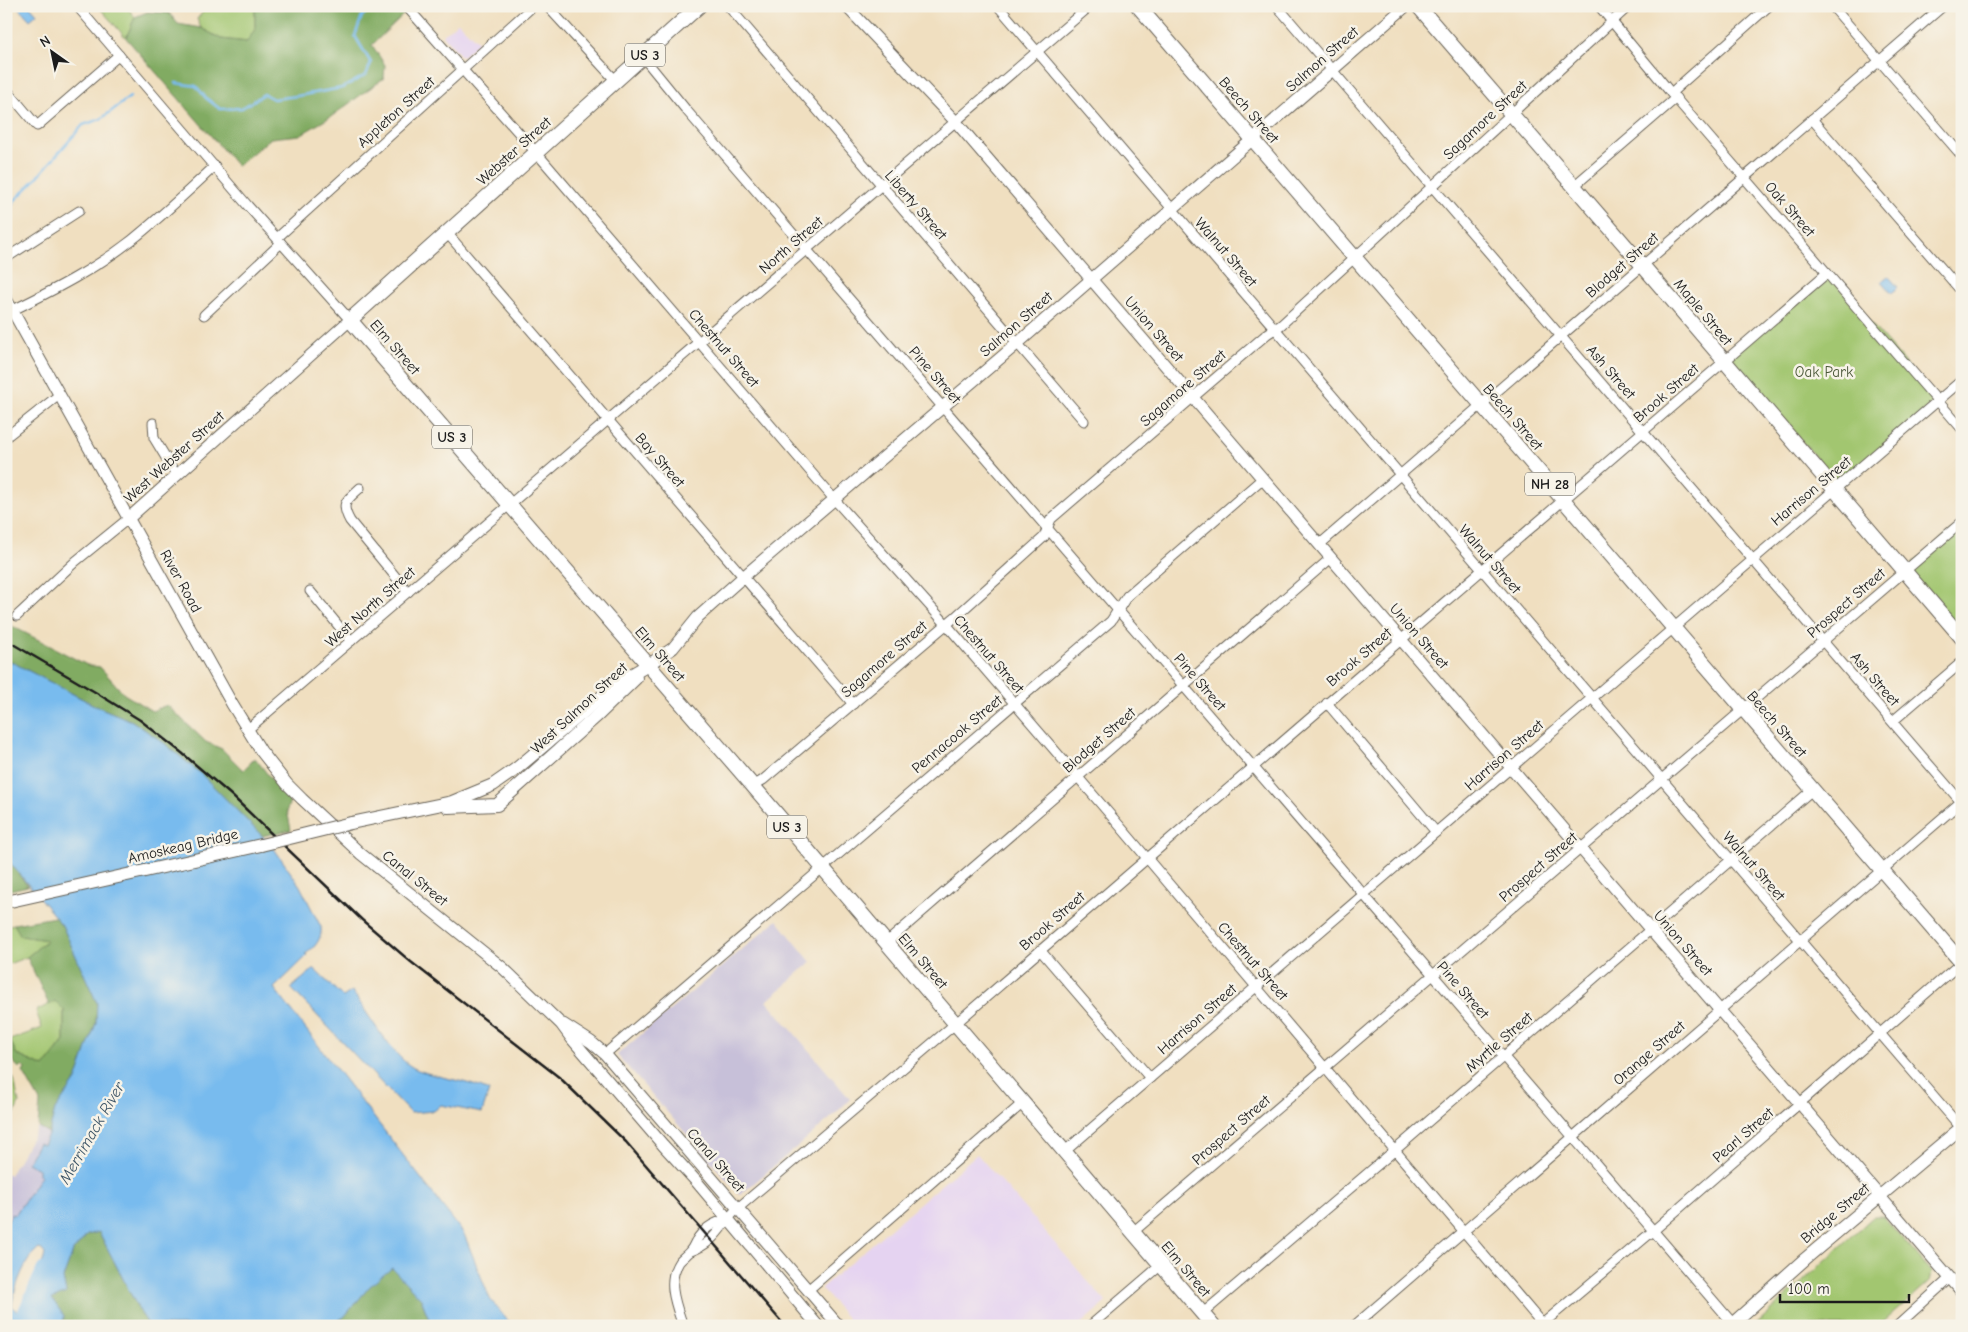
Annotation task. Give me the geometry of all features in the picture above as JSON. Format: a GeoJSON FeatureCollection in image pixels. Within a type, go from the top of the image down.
{"type":"FeatureCollection","features":[{"type":"Feature","properties":{"kind":"main road","name":"Beech Street"},"geometry":{"type":"LineString","coordinates":[[1138,6],[1962,963]]}},
{"type":"Feature","properties":{"kind":"main road","name":"Maple Street"},"geometry":{"type":"LineString","coordinates":[[1418,6],[1643,265],[1962,638]]}},
{"type":"Feature","properties":{"kind":"main road","name":"Webster Street"},"geometry":{"type":"LineString","coordinates":[[350,320],[643,57],[696,7]]}},
{"type":"Feature","properties":{"kind":"main road","name":"Elm Street"},"geometry":{"type":"LineString","coordinates":[[350,320],[753,786],[1213,1326]]}},
{"type":"Feature","properties":{"kind":"main road","name":"West Salmon Street"},"geometry":{"type":"LineString","coordinates":[[351,823],[420,809],[466,797],[493,785],[516,769],[619,682],[648,665]]}},
{"type":"Feature","properties":{"kind":"main road","name":"West Salmon Street"},"geometry":{"type":"LineString","coordinates":[[420,809],[497,805],[600,714],[648,665]]}},
{"type":"Feature","properties":{"kind":"main road","name":"Amoskeag Bridge"},"geometry":{"type":"LineString","coordinates":[[6,902],[290,839],[351,823]]}},
{"type":"Feature","properties":{"kind":"main road","name":"Bridge Street"},"geometry":{"type":"LineString","coordinates":[[1733,1325],[1805,1259],[1961,1128]]}},
{"type":"Feature","properties":{"kind":"street","name":"Elm Street"},"geometry":{"type":"LineString","coordinates":[[77,6],[279,241],[350,320]]}},
{"type":"Feature","properties":{"kind":"street","name":"Chestnut Street"},"geometry":{"type":"LineString","coordinates":[[406,6],[536,152],[834,499],[946,624],[1256,986],[1542,1325]]}},
{"type":"Feature","properties":{"kind":"street","name":"Appleton Street"},"geometry":{"type":"LineString","coordinates":[[204,315],[279,241],[533,6]]}},
{"type":"Feature","properties":{"kind":"street"},"geometry":{"type":"LineString","coordinates":[[547,6],[616,81]]}},
{"type":"Feature","properties":{"kind":"street","name":"Liberty Street"},"geometry":{"type":"LineString","coordinates":[[728,6],[1084,421]]}},
{"type":"Feature","properties":{"kind":"street","name":"Union Street"},"geometry":{"type":"LineString","coordinates":[[846,6],[956,122],[1962,1292]]}},
{"type":"Feature","properties":{"kind":"street","name":"Walnut Street"},"geometry":{"type":"LineString","coordinates":[[998,6],[1961,1128]]}},
{"type":"Feature","properties":{"kind":"street","name":"North Street"},"geometry":{"type":"LineString","coordinates":[[510,504],[1090,6]]}},
{"type":"Feature","properties":{"kind":"street","name":"Ash Street"},"geometry":{"type":"LineString","coordinates":[[1276,6],[1961,802]]}},
{"type":"Feature","properties":{"kind":"street","name":"Salmon Street"},"geometry":{"type":"LineString","coordinates":[[648,665],[673,648],[698,617],[743,577],[1018,343],[1406,6]]}},
{"type":"Feature","properties":{"kind":"street","name":"Oak Street"},"geometry":{"type":"LineString","coordinates":[[1599,6],[1674,96],[1962,429]]}},
{"type":"Feature","properties":{"kind":"street","name":"Sagamore Street"},"geometry":{"type":"LineString","coordinates":[[753,786],[853,704],[1044,537],[1051,520],[1275,329],[1433,187],[1629,6]]}},
{"type":"Feature","properties":{"kind":"street"},"geometry":{"type":"LineString","coordinates":[[1574,186],[1674,96],[1769,6]]}},
{"type":"Feature","properties":{"kind":"street"},"geometry":{"type":"LineString","coordinates":[[1832,6],[1962,156]]}},
{"type":"Feature","properties":{"kind":"street","name":"Blodget Street"},"geometry":{"type":"LineString","coordinates":[[1319,545],[1943,6]]}},
{"type":"Feature","properties":{"kind":"street"},"geometry":{"type":"LineString","coordinates":[[6,89],[37,126],[119,55]]}},
{"type":"Feature","properties":{"kind":"street","name":"Pine Street"},"geometry":{"type":"LineString","coordinates":[[643,57],[676,98],[944,406],[1733,1325]]}},
{"type":"Feature","properties":{"kind":"street"},"geometry":{"type":"LineString","coordinates":[[1812,120],[1962,292]]}},
{"type":"Feature","properties":{"kind":"street"},"geometry":{"type":"LineString","coordinates":[[12,310],[62,286],[111,255],[163,214],[215,166]]}},
{"type":"Feature","properties":{"kind":"street"},"geometry":{"type":"LineString","coordinates":[[6,258],[80,211]]}},
{"type":"Feature","properties":{"kind":"street","name":"Bay Street"},"geometry":{"type":"LineString","coordinates":[[447,233],[853,704]]}},
{"type":"Feature","properties":{"kind":"street","name":"Brook Street"},"geometry":{"type":"LineString","coordinates":[[683,1326],[672,1285],[675,1269],[680,1260],[691,1251],[703,1247],[722,1230],[727,1219],[738,1208],[955,1024],[1827,273]]}},
{"type":"Feature","properties":{"kind":"street","name":"River Road"},"geometry":{"type":"LineString","coordinates":[[6,299],[247,730],[287,784],[361,854]]}},
{"type":"Feature","properties":{"kind":"street","name":"West Webster Street"},"geometry":{"type":"LineString","coordinates":[[17,616],[84,555],[177,476],[350,320]]}},
{"type":"Feature","properties":{"kind":"street","name":"Harrison Street"},"geometry":{"type":"LineString","coordinates":[[1064,1152],[1962,380]]}},
{"type":"Feature","properties":{"kind":"street"},"geometry":{"type":"LineString","coordinates":[[6,437],[59,395]]}},
{"type":"Feature","properties":{"kind":"street"},"geometry":{"type":"LineString","coordinates":[[152,423],[156,443],[177,476]]}},
{"type":"Feature","properties":{"kind":"street","name":"Pennacook Street"},"geometry":{"type":"LineString","coordinates":[[605,1054],[1111,621],[1126,596],[1262,479]]}},
{"type":"Feature","properties":{"kind":"street"},"geometry":{"type":"LineString","coordinates":[[360,488],[345,503],[346,514],[408,592]]}},
{"type":"Feature","properties":{"kind":"street","name":"West North Street"},"geometry":{"type":"LineString","coordinates":[[247,730],[510,504]]}},
{"type":"Feature","properties":{"kind":"street","name":"Prospect Street"},"geometry":{"type":"LineString","coordinates":[[1133,1232],[1962,522]]}},
{"type":"Feature","properties":{"kind":"street","name":"Blodget Street"},"geometry":{"type":"LineString","coordinates":[[886,943],[1331,558]]}},
{"type":"Feature","properties":{"kind":"street"},"geometry":{"type":"LineString","coordinates":[[310,591],[351,641]]}},
{"type":"Feature","properties":{"kind":"street"},"geometry":{"type":"LineString","coordinates":[[1893,721],[1962,662]]}},
{"type":"Feature","properties":{"kind":"street"},"geometry":{"type":"LineString","coordinates":[[1327,703],[1436,832]]}},
{"type":"Feature","properties":{"kind":"street","name":"Myrtle Street"},"geometry":{"type":"LineString","coordinates":[[1202,1314],[1812,790]]}},
{"type":"Feature","properties":{"kind":"street","name":"Orange Street"},"geometry":{"type":"LineString","coordinates":[[1354,1326],[1961,802]]}},
{"type":"Feature","properties":{"kind":"street","name":"Canal Street"},"geometry":{"type":"LineString","coordinates":[[361,854],[504,968],[561,1024],[818,1326]]}},
{"type":"Feature","properties":{"kind":"street"},"geometry":{"type":"LineString","coordinates":[[1040,950],[1150,1078]]}},
{"type":"Feature","properties":{"kind":"street","name":"Pearl Street"},"geometry":{"type":"LineString","coordinates":[[1542,1325],[1962,963]]}},
{"type":"Feature","properties":{"kind":"street","name":"Canal Street"},"geometry":{"type":"LineString","coordinates":[[561,1024],[591,1042],[605,1054],[840,1326]]}},
{"type":"Feature","properties":{"kind":"street"},"geometry":{"type":"LineString","coordinates":[[808,1290],[1023,1103]]}},
{"type":"Feature","properties":{"kind":"street"},"geometry":{"type":"LineString","coordinates":[[1090,1326],[1161,1265]]}},
{"type":"Feature","properties":{"kind":"street"},"geometry":{"type":"LineString","coordinates":[[1898,1326],[1950,1278]]}},
{"type":"Feature","properties":{"kind":"shaded area"},"geometry":{"type":"Polygon","coordinates":[[[458,22],[478,42],[462,57],[443,35],[458,22]]]}},
{"type":"Feature","properties":{"kind":"shaded area"},"geometry":{"type":"Polygon","coordinates":[[[777,920],[811,962],[767,1001],[850,1099],[833,1116],[740,1195],[617,1055],[777,920]]]}},
{"type":"Feature","properties":{"kind":"shaded area"},"geometry":{"type":"Polygon","coordinates":[[[38,1127],[49,1133],[27,1163],[38,1169],[41,1176],[105,1224],[91,1247],[17,1213],[15,1216],[12,1214],[6,1224],[6,1173],[10,1175],[38,1127]]]}},
{"type":"Feature","properties":{"kind":"shaded area"},"geometry":{"type":"Polygon","coordinates":[[[977,1154],[1106,1302],[1078,1326],[854,1326],[821,1288],[977,1154]]]}},
{"type":"Feature","properties":{"kind":"green space"},"geometry":{"type":"Polygon","coordinates":[[[98,6],[126,6],[135,17],[126,38],[98,6]]]}},
{"type":"Feature","properties":{"kind":"green space"},"geometry":{"type":"Polygon","coordinates":[[[208,6],[255,6],[255,29],[248,42],[221,39],[201,28],[197,19],[208,6]]]}},
{"type":"Feature","properties":{"kind":"green space"},"geometry":{"type":"Polygon","coordinates":[[[255,6],[397,6],[404,14],[372,45],[385,65],[384,78],[332,116],[300,135],[271,138],[237,166],[126,38],[135,17],[147,12],[169,13],[178,24],[201,28],[221,39],[247,42],[255,29],[255,6]]]}},
{"type":"Feature","properties":{"kind":"green space","name":"Oak Park"},"geometry":{"type":"Polygon","coordinates":[[[1827,273],[1937,400],[1840,486],[1729,356],[1827,273]]]}},
{"type":"Feature","properties":{"kind":"green space"},"geometry":{"type":"Polygon","coordinates":[[[1962,522],[1962,638],[1904,571],[1962,522]]]}},
{"type":"Feature","properties":{"kind":"green space"},"geometry":{"type":"Polygon","coordinates":[[[6,623],[87,665],[100,667],[124,694],[152,711],[167,705],[206,742],[222,749],[243,770],[255,758],[290,801],[287,810],[291,830],[262,836],[201,774],[164,743],[132,721],[96,706],[6,659],[6,623]]]}},
{"type":"Feature","properties":{"kind":"green space"},"geometry":{"type":"Polygon","coordinates":[[[6,858],[28,886],[6,891],[6,858]]]}},
{"type":"Feature","properties":{"kind":"green space"},"geometry":{"type":"Polygon","coordinates":[[[55,917],[62,925],[97,1003],[96,1023],[76,1080],[55,1110],[49,1133],[38,1127],[40,1102],[23,1072],[25,1069],[22,1066],[19,1068],[6,1054],[6,1032],[17,1055],[44,1067],[64,1041],[64,1010],[55,1001],[49,1005],[27,957],[47,940],[21,936],[14,924],[55,917]]]}},
{"type":"Feature","properties":{"kind":"green space"},"geometry":{"type":"Polygon","coordinates":[[[14,924],[22,936],[48,940],[27,957],[6,965],[6,926],[14,924]]]}},
{"type":"Feature","properties":{"kind":"green space"},"geometry":{"type":"Polygon","coordinates":[[[55,1001],[64,1010],[64,1041],[44,1067],[17,1055],[10,1040],[42,1028],[36,1011],[55,1001]]]}},
{"type":"Feature","properties":{"kind":"green space"},"geometry":{"type":"Polygon","coordinates":[[[6,1069],[14,1079],[19,1103],[6,1134],[6,1069]]]}},
{"type":"Feature","properties":{"kind":"green space"},"geometry":{"type":"Polygon","coordinates":[[[1874,1216],[1883,1216],[1931,1272],[1929,1282],[1879,1326],[1754,1326],[1874,1216]]]}},
{"type":"Feature","properties":{"kind":"green space"},"geometry":{"type":"Polygon","coordinates":[[[99,1232],[149,1326],[63,1326],[64,1316],[52,1299],[66,1292],[63,1278],[73,1251],[87,1235],[99,1232]]]}},
{"type":"Feature","properties":{"kind":"green space"},"geometry":{"type":"Polygon","coordinates":[[[392,1267],[421,1299],[432,1326],[328,1326],[344,1317],[370,1286],[392,1267]]]}},
{"type":"Feature","properties":{"kind":"water"},"geometry":{"type":"Polygon","coordinates":[[[21,6],[30,6],[37,14],[30,20],[19,8],[21,6]]]}},
{"type":"Feature","properties":{"kind":"water"},"geometry":{"type":"Polygon","coordinates":[[[1888,276],[1898,287],[1892,293],[1882,281],[1888,276]]]}},
{"type":"Feature","properties":{"kind":"water"},"geometry":{"type":"Polygon","coordinates":[[[6,659],[96,706],[132,721],[164,743],[201,774],[273,847],[300,886],[321,927],[321,935],[312,949],[305,954],[307,956],[274,988],[464,1234],[490,1299],[512,1326],[432,1326],[421,1299],[392,1268],[370,1286],[344,1317],[328,1326],[149,1326],[99,1232],[87,1235],[73,1251],[63,1278],[66,1293],[52,1299],[64,1316],[63,1326],[6,1326],[6,1224],[12,1214],[15,1215],[41,1176],[38,1174],[38,1169],[27,1163],[39,1143],[43,1145],[49,1133],[55,1110],[76,1080],[96,1023],[97,1003],[62,925],[6,858],[6,659]],[[38,1249],[33,1253],[24,1267],[12,1307],[18,1312],[27,1306],[33,1296],[45,1254],[42,1250],[38,1249]]]}},
{"type":"Feature","properties":{"kind":"water"},"geometry":{"type":"Polygon","coordinates":[[[314,969],[343,997],[352,991],[391,1047],[409,1065],[427,1073],[472,1084],[489,1091],[482,1113],[441,1105],[434,1111],[410,1113],[291,988],[314,969]]]}},
{"type":"Feature","properties":{"kind":"waterway"},"geometry":{"type":"LineString","coordinates":[[176,83],[196,86],[206,98],[220,109],[242,108],[264,94],[273,99],[342,88],[366,75],[371,63],[355,36],[362,16],[374,6]]}},
{"type":"Feature","properties":{"kind":"waterway"},"geometry":{"type":"LineString","coordinates":[[6,218],[14,201],[83,125],[101,119],[130,97]]}},
{"type":"Feature","properties":{"kind":"waterway","name":"Merrimack River"},"geometry":{"type":"LineString","coordinates":[[19,1326],[44,1270]]}},
{"type":"Feature","properties":{"kind":"railway"},"geometry":{"type":"LineString","coordinates":[[6,640],[140,720],[182,753],[231,795],[362,920],[411,962],[560,1078],[626,1142],[785,1326]]}}]}
